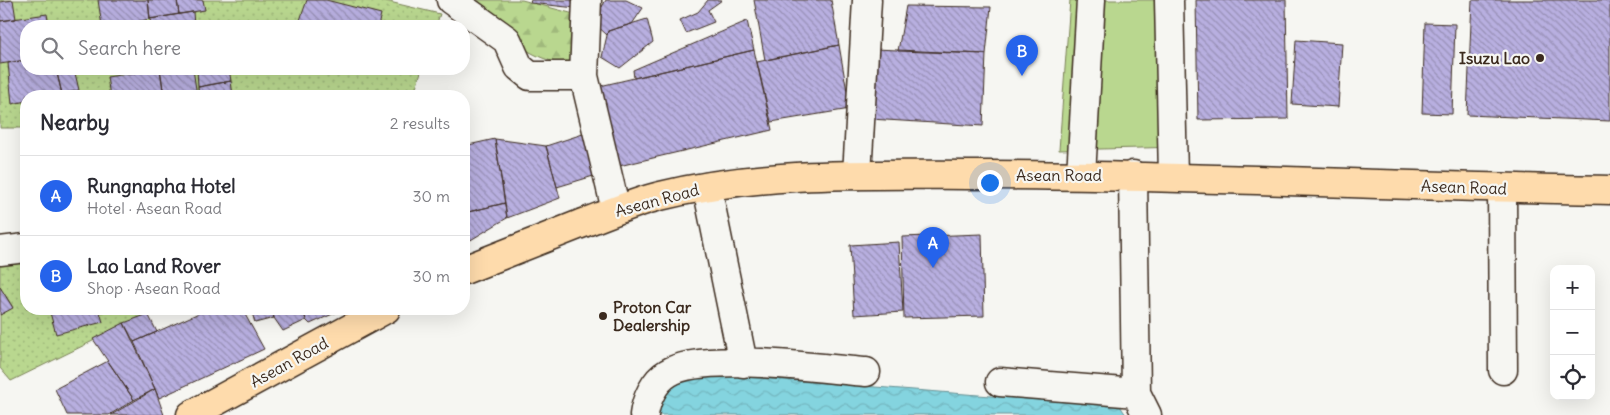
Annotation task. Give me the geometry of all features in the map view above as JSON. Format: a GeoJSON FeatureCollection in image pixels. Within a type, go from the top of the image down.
{"type":"FeatureCollection","features":[{"type":"Feature","properties":{"kind":"main road","name":"Asean Road"},"geometry":{"type":"LineString","coordinates":[[470,268],[616,210],[659,196],[761,180],[857,175],[1133,175],[1610,190]]}},
{"type":"Feature","properties":{"kind":"main road","name":"Asean Road"},"geometry":{"type":"LineString","coordinates":[[191,415],[375,315]]}},
{"type":"Feature","properties":{"kind":"street"},"geometry":{"type":"LineString","coordinates":[[451,0],[507,40],[519,67],[530,76],[584,76]]}},
{"type":"Feature","properties":{"kind":"street"},"geometry":{"type":"LineString","coordinates":[[587,0],[584,76],[616,210]]}},
{"type":"Feature","properties":{"kind":"street"},"geometry":{"type":"LineString","coordinates":[[857,175],[867,0]]}},
{"type":"Feature","properties":{"kind":"street"},"geometry":{"type":"LineString","coordinates":[[1080,175],[1091,0]]}},
{"type":"Feature","properties":{"kind":"street"},"geometry":{"type":"LineString","coordinates":[[1169,0],[1173,176]]}},
{"type":"Feature","properties":{"kind":"street"},"geometry":{"type":"LineString","coordinates":[[1000,382],[1142,404],[1133,175]]}},
{"type":"Feature","properties":{"kind":"street"},"geometry":{"type":"LineString","coordinates":[[707,187],[743,363]]}},
{"type":"Feature","properties":{"kind":"street"},"geometry":{"type":"LineString","coordinates":[[1502,188],[1503,370]]}},
{"type":"Feature","properties":{"kind":"street"},"geometry":{"type":"LineString","coordinates":[[0,251],[20,249]]}},
{"type":"Feature","properties":{"kind":"street"},"geometry":{"type":"LineString","coordinates":[[644,415],[653,387],[668,372],[691,365],[717,361],[866,372]]}},
{"type":"Feature","properties":{"kind":"green space"},"geometry":{"type":"Polygon","coordinates":[[[0,0],[381,0],[440,14],[438,20],[20,20],[20,75],[420,75],[415,90],[20,90],[20,128],[0,128],[0,0]]]}},
{"type":"Feature","properties":{"kind":"green space"},"geometry":{"type":"Polygon","coordinates":[[[465,0],[522,0],[574,14],[573,64],[542,58],[528,51],[514,42],[465,0]]]}},
{"type":"Feature","properties":{"kind":"green space"},"geometry":{"type":"Polygon","coordinates":[[[1070,0],[1183,0],[1183,147],[1059,150],[1070,0]]]}},
{"type":"Feature","properties":{"kind":"green space"},"geometry":{"type":"Polygon","coordinates":[[[20,262],[20,315],[144,316],[11,381],[0,368],[0,315],[13,307],[0,287],[0,264],[20,262]]]}},
{"type":"Feature","properties":{"kind":"water"},"geometry":{"type":"Polygon","coordinates":[[[691,375],[720,375],[1120,406],[1126,415],[652,415],[658,395],[691,375]]]}},
{"type":"Feature","properties":{"kind":"building"},"geometry":{"type":"Polygon","coordinates":[[[13,0],[16,19],[0,21],[0,2],[13,0]]]}},
{"type":"Feature","properties":{"kind":"building"},"geometry":{"type":"Polygon","coordinates":[[[98,0],[148,0],[150,19],[101,20],[98,0]]]}},
{"type":"Feature","properties":{"kind":"building"},"geometry":{"type":"Polygon","coordinates":[[[148,0],[177,0],[179,14],[150,19],[148,0]]]}},
{"type":"Feature","properties":{"kind":"building"},"geometry":{"type":"Polygon","coordinates":[[[177,0],[203,0],[205,10],[179,14],[177,0]]]}},
{"type":"Feature","properties":{"kind":"building"},"geometry":{"type":"Polygon","coordinates":[[[307,0],[326,0],[381,14],[380,20],[300,20],[307,0]]]}},
{"type":"Feature","properties":{"kind":"building"},"geometry":{"type":"Polygon","coordinates":[[[531,0],[576,0],[576,8],[530,3],[531,0]]]}},
{"type":"Feature","properties":{"kind":"building"},"geometry":{"type":"Polygon","coordinates":[[[606,0],[626,0],[643,8],[632,24],[608,31],[607,35],[593,22],[606,0]]]}},
{"type":"Feature","properties":{"kind":"building"},"geometry":{"type":"Polygon","coordinates":[[[708,0],[722,0],[708,10],[714,22],[686,33],[680,20],[698,12],[708,0]]]}},
{"type":"Feature","properties":{"kind":"building"},"geometry":{"type":"Polygon","coordinates":[[[754,0],[831,0],[839,45],[765,60],[754,0]]]}},
{"type":"Feature","properties":{"kind":"building"},"geometry":{"type":"Polygon","coordinates":[[[1196,0],[1286,0],[1288,119],[1198,120],[1196,0]]]}},
{"type":"Feature","properties":{"kind":"building","name":"Isuzu Lao"},"geometry":{"type":"Polygon","coordinates":[[[1472,0],[1610,0],[1610,121],[1467,115],[1472,0]]]}},
{"type":"Feature","properties":{"kind":"building"},"geometry":{"type":"Polygon","coordinates":[[[906,6],[991,7],[986,54],[898,51],[906,6]]]}},
{"type":"Feature","properties":{"kind":"building"},"geometry":{"type":"Polygon","coordinates":[[[193,12],[194,20],[150,20],[193,12]]]}},
{"type":"Feature","properties":{"kind":"building"},"geometry":{"type":"Polygon","coordinates":[[[47,14],[48,20],[20,20],[20,61],[0,64],[0,21],[47,14]]]}},
{"type":"Feature","properties":{"kind":"building"},"geometry":{"type":"Polygon","coordinates":[[[647,19],[653,42],[620,68],[602,57],[608,31],[647,19]]]}},
{"type":"Feature","properties":{"kind":"building"},"geometry":{"type":"Polygon","coordinates":[[[747,21],[754,50],[634,78],[633,70],[747,21]]]}},
{"type":"Feature","properties":{"kind":"building"},"geometry":{"type":"Polygon","coordinates":[[[1425,23],[1455,24],[1452,114],[1422,113],[1425,23]]]}},
{"type":"Feature","properties":{"kind":"building"},"geometry":{"type":"Polygon","coordinates":[[[1296,40],[1342,43],[1338,107],[1292,104],[1296,40]]]}},
{"type":"Feature","properties":{"kind":"building"},"geometry":{"type":"Polygon","coordinates":[[[839,45],[850,109],[771,122],[757,62],[839,45]]]}},
{"type":"Feature","properties":{"kind":"building"},"geometry":{"type":"Polygon","coordinates":[[[875,49],[986,54],[983,126],[870,119],[875,49]]]}},
{"type":"Feature","properties":{"kind":"building"},"geometry":{"type":"Polygon","coordinates":[[[754,50],[772,130],[619,166],[600,86],[754,50]]]}},
{"type":"Feature","properties":{"kind":"building"},"geometry":{"type":"Polygon","coordinates":[[[20,61],[20,75],[57,75],[61,90],[20,90],[20,102],[12,104],[8,63],[20,61]]]}},
{"type":"Feature","properties":{"kind":"building"},"geometry":{"type":"Polygon","coordinates":[[[57,75],[75,75],[79,90],[61,90],[57,75]]]}},
{"type":"Feature","properties":{"kind":"building"},"geometry":{"type":"Polygon","coordinates":[[[120,75],[161,75],[163,90],[109,90],[107,77],[120,75]]]}},
{"type":"Feature","properties":{"kind":"building"},"geometry":{"type":"Polygon","coordinates":[[[161,75],[194,75],[196,90],[163,90],[161,75]]]}},
{"type":"Feature","properties":{"kind":"building"},"geometry":{"type":"Polygon","coordinates":[[[197,75],[230,75],[231,81],[198,87],[197,75]]]}},
{"type":"Feature","properties":{"kind":"building"},"geometry":{"type":"Polygon","coordinates":[[[231,81],[232,90],[198,90],[198,87],[231,81]]]}},
{"type":"Feature","properties":{"kind":"building"},"geometry":{"type":"Polygon","coordinates":[[[589,132],[600,174],[557,187],[546,146],[589,132]]]}},
{"type":"Feature","properties":{"kind":"building"},"geometry":{"type":"Polygon","coordinates":[[[495,139],[546,146],[560,198],[507,218],[495,139]]]}},
{"type":"Feature","properties":{"kind":"building"},"geometry":{"type":"Polygon","coordinates":[[[495,139],[505,203],[470,212],[470,145],[495,139]]]}},
{"type":"Feature","properties":{"kind":"building"},"geometry":{"type":"Polygon","coordinates":[[[505,203],[507,218],[470,240],[470,212],[505,203]]]}},
{"type":"Feature","properties":{"kind":"building"},"geometry":{"type":"Polygon","coordinates":[[[982,234],[984,316],[904,318],[902,237],[982,234]]]}},
{"type":"Feature","properties":{"kind":"building"},"geometry":{"type":"Polygon","coordinates":[[[899,242],[903,312],[854,315],[850,245],[899,242]]]}},
{"type":"Feature","properties":{"kind":"building"},"geometry":{"type":"Polygon","coordinates":[[[0,287],[13,308],[0,315],[0,287]]]}},
{"type":"Feature","properties":{"kind":"building"},"geometry":{"type":"Polygon","coordinates":[[[51,315],[101,315],[103,322],[56,334],[51,315]]]}},
{"type":"Feature","properties":{"kind":"building"},"geometry":{"type":"Polygon","coordinates":[[[148,315],[157,332],[134,342],[124,323],[148,315]]]}},
{"type":"Feature","properties":{"kind":"building"},"geometry":{"type":"Polygon","coordinates":[[[195,315],[245,315],[264,349],[159,398],[134,342],[195,315]]]}},
{"type":"Feature","properties":{"kind":"building"},"geometry":{"type":"Polygon","coordinates":[[[253,315],[273,315],[274,318],[255,323],[253,315]]]}},
{"type":"Feature","properties":{"kind":"building"},"geometry":{"type":"Polygon","coordinates":[[[273,315],[305,315],[306,320],[283,331],[273,315]]]}},
{"type":"Feature","properties":{"kind":"building"},"geometry":{"type":"Polygon","coordinates":[[[305,315],[330,315],[310,324],[305,315]]]}},
{"type":"Feature","properties":{"kind":"building"},"geometry":{"type":"Polygon","coordinates":[[[124,323],[155,389],[134,400],[93,339],[124,323]]]}},
{"type":"Feature","properties":{"kind":"building"},"geometry":{"type":"Polygon","coordinates":[[[108,361],[134,400],[109,415],[67,415],[55,389],[108,361]]]}},
{"type":"Feature","properties":{"kind":"building"},"geometry":{"type":"Polygon","coordinates":[[[155,389],[164,415],[111,415],[155,389]]]}},
{"type":"Feature","properties":{"kind":"place","name":"Isuzu Lao"},"geometry":{"type":"Point","coordinates":[1540,58]}},
{"type":"Feature","properties":{"kind":"place","name":"Lao Land Rover"},"geometry":{"type":"Point","coordinates":[1022,76]}},
{"type":"Feature","properties":{"kind":"place","name":"Rungnapha Hotel"},"geometry":{"type":"Point","coordinates":[933,268]}},
{"type":"Feature","properties":{"kind":"place","name":"Proton Car Dealership"},"geometry":{"type":"Point","coordinates":[603,316]}}]}
